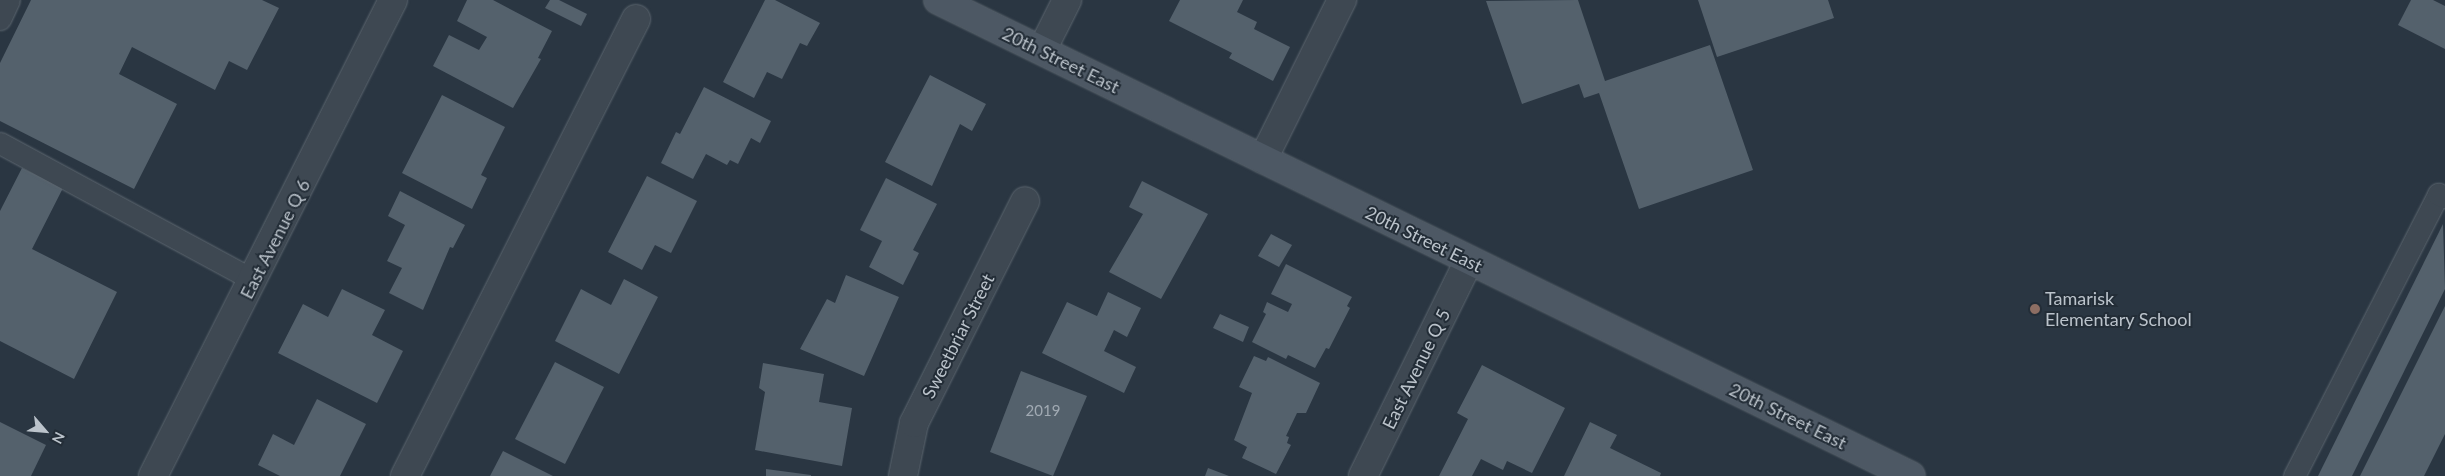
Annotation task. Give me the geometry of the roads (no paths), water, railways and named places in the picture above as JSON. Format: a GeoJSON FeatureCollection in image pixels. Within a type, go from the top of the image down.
{"type":"FeatureCollection","features":[{"type":"Feature","properties":{"kind":"street","name":"East Avenue Q 6"},"geometry":{"type":"LineString","coordinates":[[153,476],[393,0]]}},
{"type":"Feature","properties":{"kind":"street","name":"20th Street East"},"geometry":{"type":"LineString","coordinates":[[938,0],[1911,476]]}},
{"type":"Feature","properties":{"kind":"street"},"geometry":{"type":"LineString","coordinates":[[1042,50],[1067,0]]}},
{"type":"Feature","properties":{"kind":"street"},"geometry":{"type":"LineString","coordinates":[[1263,159],[1342,0]]}},
{"type":"Feature","properties":{"kind":"street"},"geometry":{"type":"LineString","coordinates":[[405,476],[636,19]]}},
{"type":"Feature","properties":{"kind":"street","name":"Sweetbriar Street"},"geometry":{"type":"LineString","coordinates":[[903,476],[914,423],[1025,201]]}},
{"type":"Feature","properties":{"kind":"street","name":"East Avenue Q 5"},"geometry":{"type":"LineString","coordinates":[[1370,474],[1469,261]]}},
{"type":"Feature","properties":{"kind":"lane"},"geometry":{"type":"LineString","coordinates":[[0,19],[9,0]]}},
{"type":"Feature","properties":{"kind":"lane"},"geometry":{"type":"LineString","coordinates":[[0,143],[253,280]]}},
{"type":"Feature","properties":{"kind":"lane"},"geometry":{"type":"LineString","coordinates":[[2294,476],[2438,194],[2445,197]]}},
{"type":"Feature","properties":{"kind":"place","name":"Tamarisk Elementary School"},"geometry":{"type":"Point","coordinates":[2035,309]}}]}
